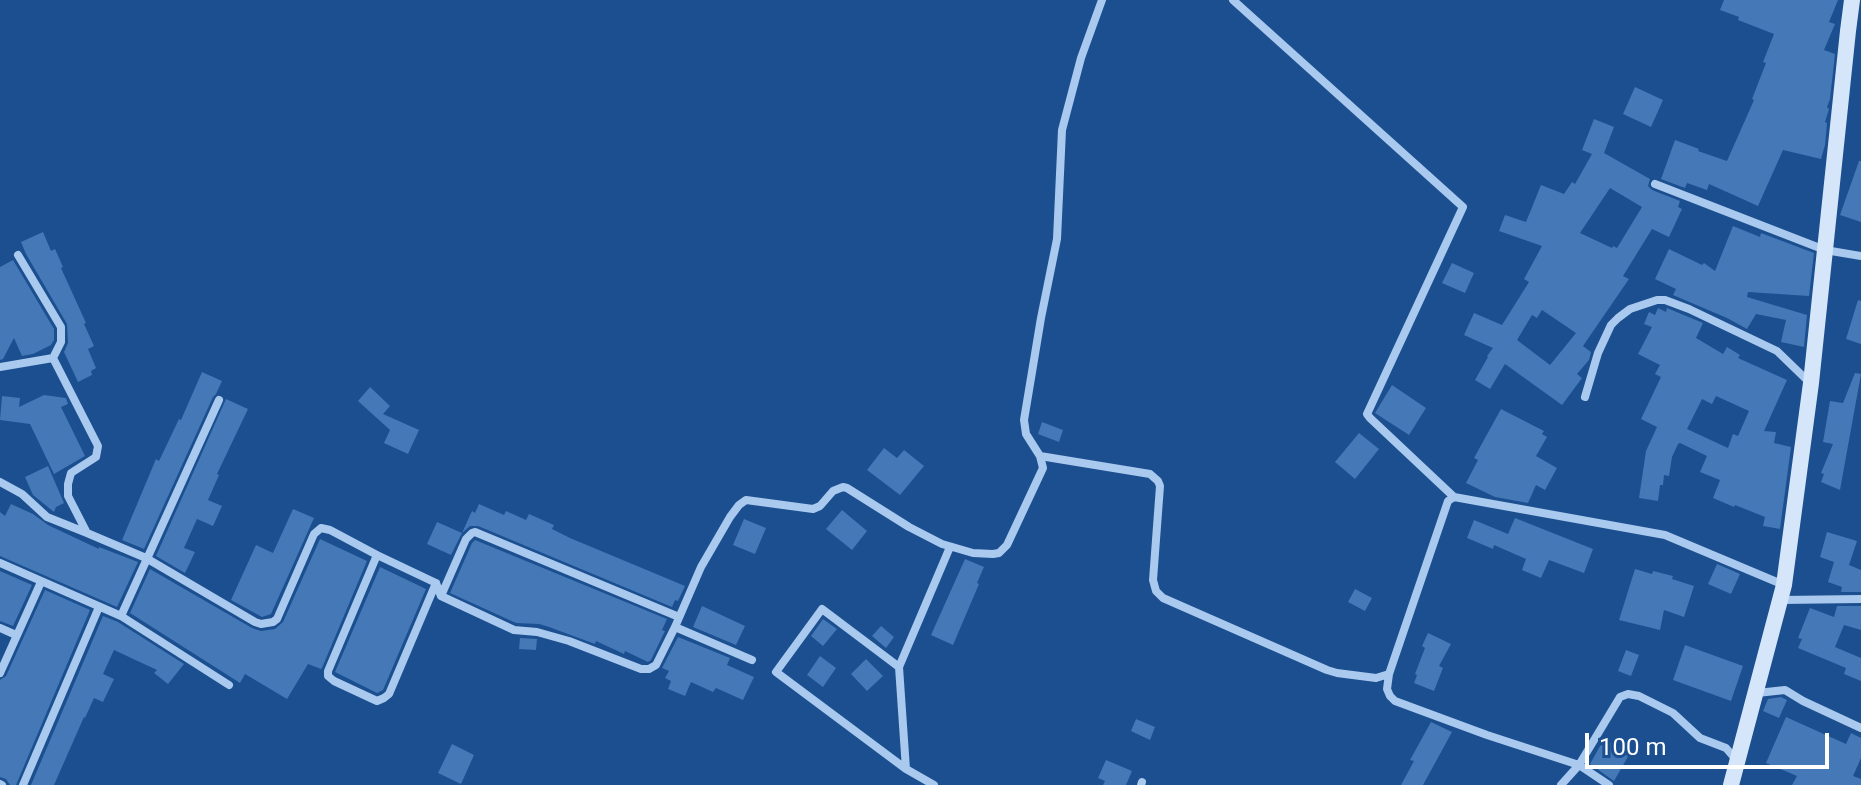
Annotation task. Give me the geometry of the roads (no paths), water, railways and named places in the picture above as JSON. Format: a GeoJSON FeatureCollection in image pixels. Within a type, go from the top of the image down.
{"type":"FeatureCollection","features":[{"type":"Feature","properties":{"kind":"street"},"geometry":{"type":"LineString","coordinates":[[0,482],[22,494],[47,517],[146,558],[255,622],[267,624],[277,619],[314,534],[321,528],[436,583],[441,596],[514,630],[537,632],[569,641],[641,669],[656,665],[701,567],[730,517],[746,500],[813,509],[820,506],[833,491],[843,487],[942,544],[993,554],[1004,549],[1043,468],[1040,456],[1026,434],[1024,420],[1057,239],[1062,130],[1081,58],[1102,0]]}},
{"type":"Feature","properties":{"kind":"street"},"geometry":{"type":"LineString","coordinates":[[1233,0],[1463,207],[1367,414],[1370,418],[1454,497],[1665,535],[1783,593],[1861,599]]}},
{"type":"Feature","properties":{"kind":"street"},"geometry":{"type":"LineString","coordinates":[[1731,785],[1783,593],[1811,383],[1852,0]]}},
{"type":"Feature","properties":{"kind":"street"},"geometry":{"type":"LineString","coordinates":[[1655,184],[1825,250],[1861,256]]}},
{"type":"Feature","properties":{"kind":"street"},"geometry":{"type":"LineString","coordinates":[[18,255],[61,327],[61,342],[53,358]]}},
{"type":"Feature","properties":{"kind":"street"},"geometry":{"type":"LineString","coordinates":[[1585,397],[1598,353],[1611,325],[1630,309],[1657,300],[1689,309],[1777,351],[1811,383]]}},
{"type":"Feature","properties":{"kind":"street"},"geometry":{"type":"LineString","coordinates":[[0,367],[53,358]]}},
{"type":"Feature","properties":{"kind":"street"},"geometry":{"type":"LineString","coordinates":[[53,358],[98,446],[96,457],[71,473],[68,484],[68,496],[87,533]]}},
{"type":"Feature","properties":{"kind":"street"},"geometry":{"type":"LineString","coordinates":[[121,616],[219,400]]}},
{"type":"Feature","properties":{"kind":"street"},"geometry":{"type":"LineString","coordinates":[[1040,456],[1150,474],[1158,481],[1153,580],[1156,591],[1163,598],[1327,670],[1376,678],[1389,674]]}},
{"type":"Feature","properties":{"kind":"street"},"geometry":{"type":"LineString","coordinates":[[1454,497],[1448,501],[1389,674],[1387,689],[1390,696],[1395,701],[1487,735],[1579,765],[1609,785]]}},
{"type":"Feature","properties":{"kind":"street"},"geometry":{"type":"LineString","coordinates":[[441,596],[466,539],[475,532],[679,617]]}},
{"type":"Feature","properties":{"kind":"street"},"geometry":{"type":"LineString","coordinates":[[906,769],[899,667],[950,547]]}},
{"type":"Feature","properties":{"kind":"street"},"geometry":{"type":"LineString","coordinates":[[377,555],[328,671],[328,676],[334,681],[377,701],[389,694],[436,583]]}},
{"type":"Feature","properties":{"kind":"street"},"geometry":{"type":"LineString","coordinates":[[0,563],[121,616],[229,685]]}},
{"type":"Feature","properties":{"kind":"street"},"geometry":{"type":"LineString","coordinates":[[0,673],[41,582]]}},
{"type":"Feature","properties":{"kind":"street"},"geometry":{"type":"LineString","coordinates":[[23,785],[99,607]]}},
{"type":"Feature","properties":{"kind":"street"},"geometry":{"type":"LineString","coordinates":[[899,667],[822,609],[776,672],[906,769],[934,785]]}},
{"type":"Feature","properties":{"kind":"street"},"geometry":{"type":"LineString","coordinates":[[675,627],[752,660]]}},
{"type":"Feature","properties":{"kind":"street"},"geometry":{"type":"LineString","coordinates":[[0,628],[16,635]]}},
{"type":"Feature","properties":{"kind":"street"},"geometry":{"type":"LineString","coordinates":[[1757,693],[1785,690],[1861,728]]}},
{"type":"Feature","properties":{"kind":"street"},"geometry":{"type":"LineString","coordinates":[[1561,785],[1579,765],[1614,705],[1620,697],[1628,694],[1639,696],[1673,713],[1700,738],[1726,748],[1738,762]]}}]}
